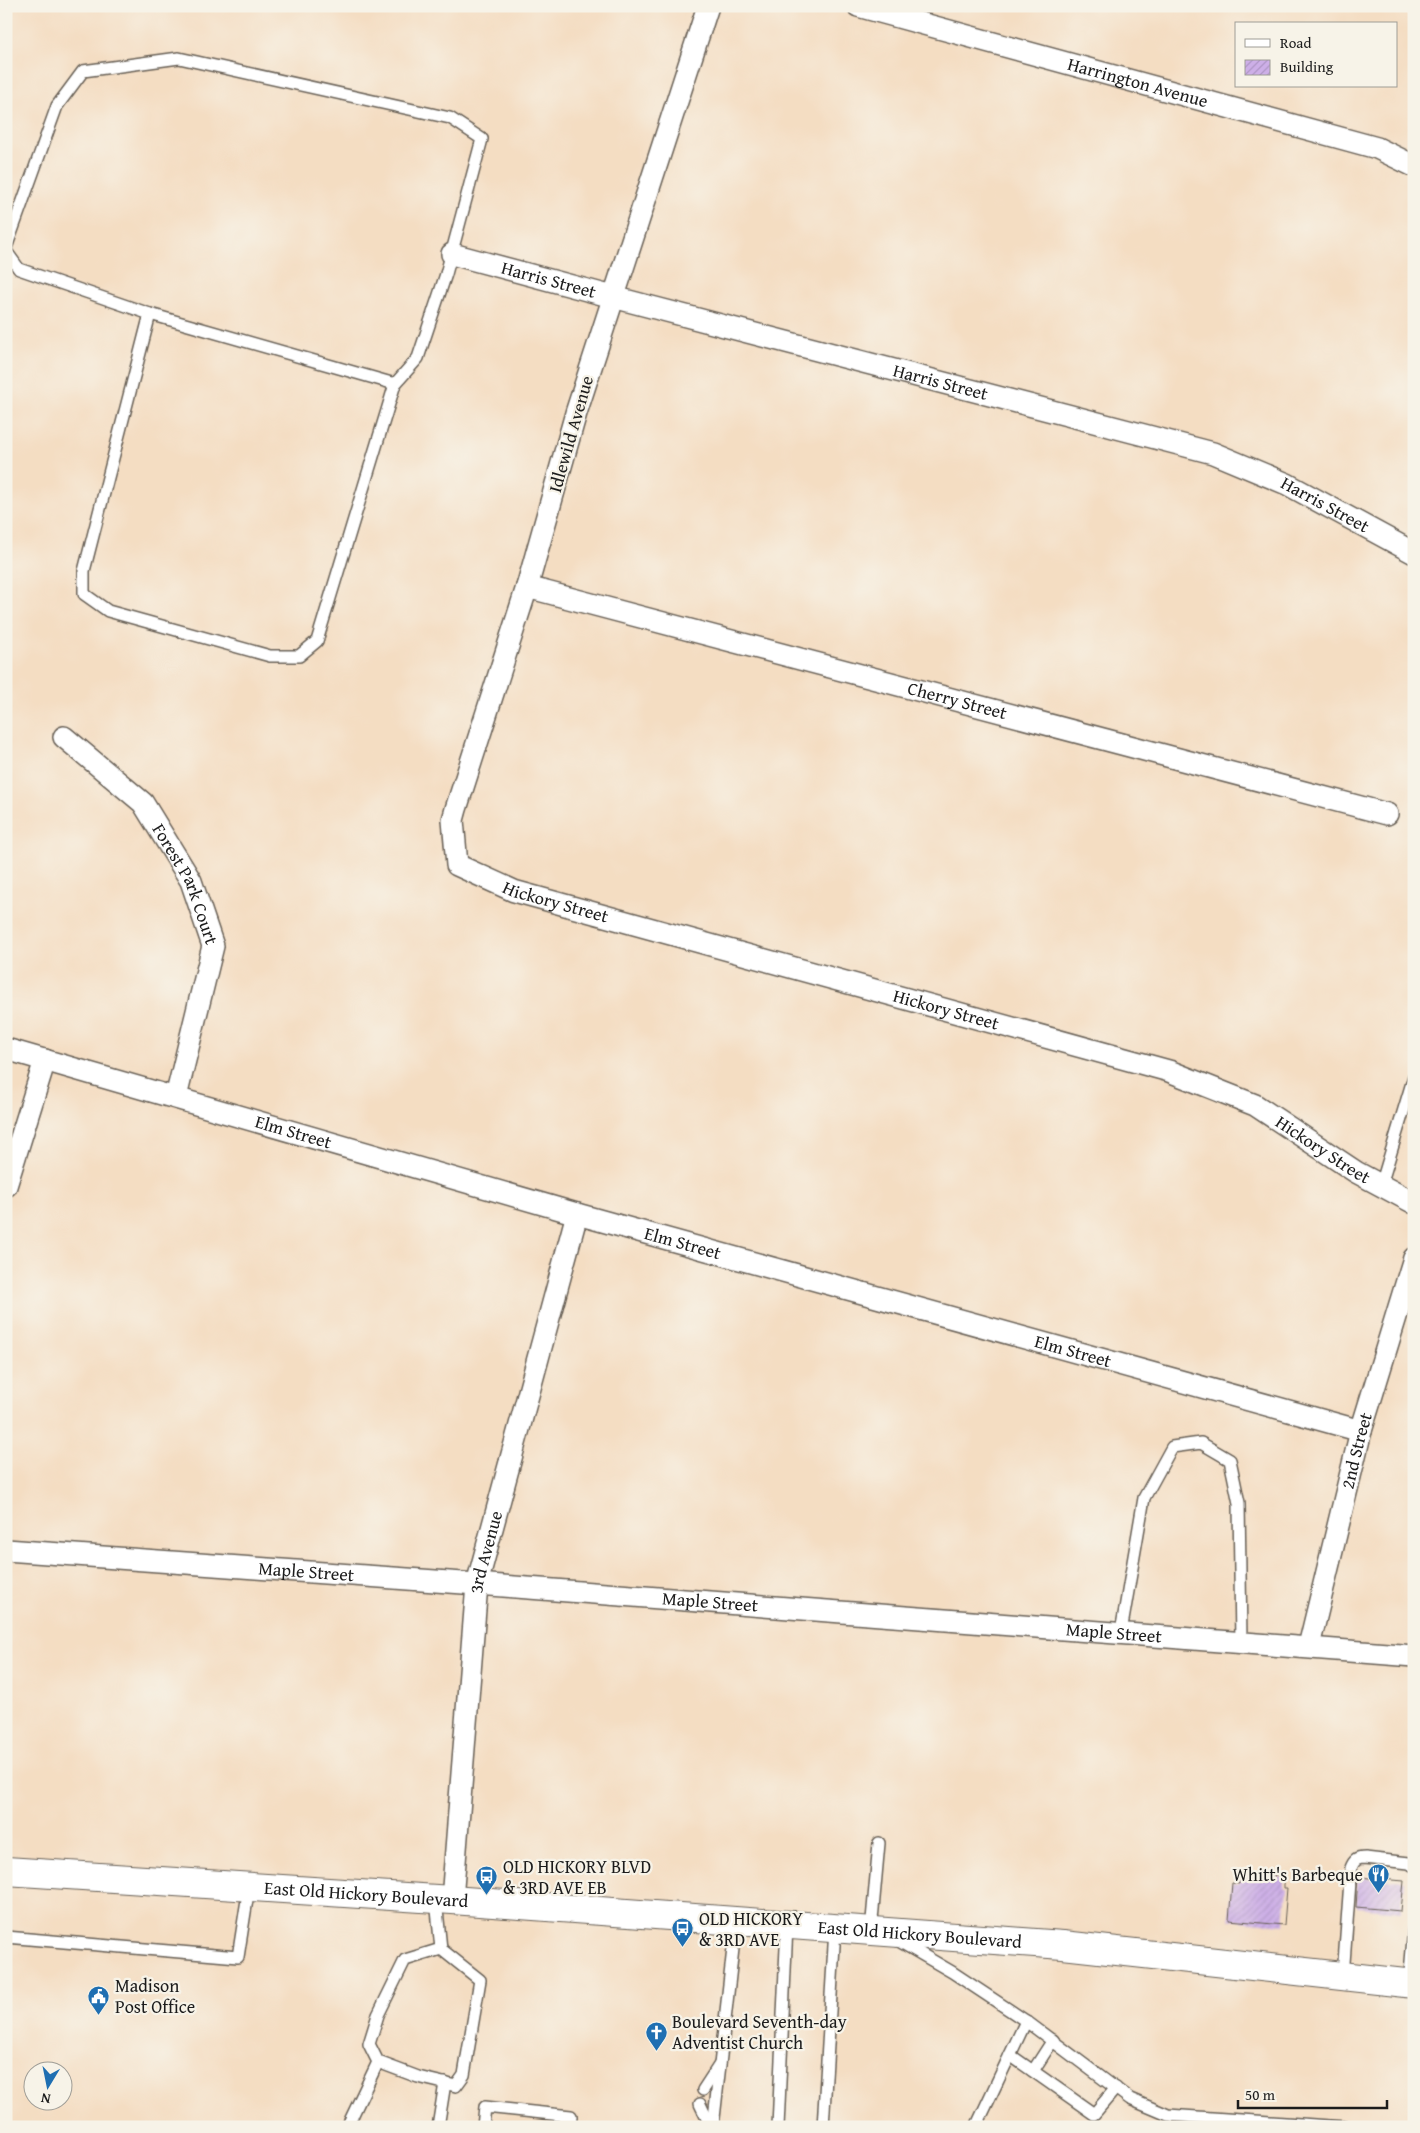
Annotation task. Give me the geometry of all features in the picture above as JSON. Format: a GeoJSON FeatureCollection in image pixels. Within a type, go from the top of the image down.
{"type":"FeatureCollection","features":[{"type":"Feature","properties":{"kind":"street","name":"Idlewild Avenue"},"geometry":{"type":"LineString","coordinates":[[458,865],[454,820],[527,586],[576,413],[708,6]]}},
{"type":"Feature","properties":{"kind":"street","name":"Harrington Avenue"},"geometry":{"type":"LineString","coordinates":[[858,6],[1377,148],[1414,166]]}},
{"type":"Feature","properties":{"kind":"street","name":"Harris Street"},"geometry":{"type":"LineString","coordinates":[[452,254],[613,298],[1213,453],[1287,484],[1414,553]]}},
{"type":"Feature","properties":{"kind":"street","name":"Cherry Street"},"geometry":{"type":"LineString","coordinates":[[527,586],[1387,814]]}},
{"type":"Feature","properties":{"kind":"street","name":"Forest Park Court"},"geometry":{"type":"LineString","coordinates":[[64,737],[143,804],[191,881],[213,946],[176,1097]]}},
{"type":"Feature","properties":{"kind":"street","name":"Hickory Street"},"geometry":{"type":"LineString","coordinates":[[458,865],[514,890],[1169,1071],[1255,1105],[1356,1172],[1414,1203]]}},
{"type":"Feature","properties":{"kind":"street","name":"Elm Street"},"geometry":{"type":"LineString","coordinates":[[6,1050],[176,1097],[577,1214],[1361,1431]]}},
{"type":"Feature","properties":{"kind":"street"},"geometry":{"type":"LineString","coordinates":[[6,1186],[45,1060]]}},
{"type":"Feature","properties":{"kind":"street","name":"3rd Avenue"},"geometry":{"type":"LineString","coordinates":[[444,1900],[477,1584],[577,1214]]}},
{"type":"Feature","properties":{"kind":"street","name":"2nd Street"},"geometry":{"type":"LineString","coordinates":[[1309,1646],[1361,1431],[1414,1258]]}},
{"type":"Feature","properties":{"kind":"street","name":"Maple Street"},"geometry":{"type":"LineString","coordinates":[[6,1550],[1309,1646],[1414,1656]]}},
{"type":"Feature","properties":{"kind":"street","name":"East Old Hickory Boulevard"},"geometry":{"type":"LineString","coordinates":[[6,1871],[444,1900],[1063,1945],[1411,1984]]}},
{"type":"Feature","properties":{"kind":"lane"},"geometry":{"type":"LineString","coordinates":[[150,314],[84,571],[84,594],[108,611],[270,656],[299,656],[317,641],[395,384],[418,358],[452,254],[482,139],[450,118],[179,58],[83,72],[56,106],[7,244],[19,269],[150,314],[395,384]]}},
{"type":"Feature","properties":{"kind":"lane"},"geometry":{"type":"LineString","coordinates":[[1381,1185],[1414,1076]]}},
{"type":"Feature","properties":{"kind":"lane"},"geometry":{"type":"LineString","coordinates":[[1121,1632],[1144,1498],[1172,1447],[1201,1443],[1230,1460],[1239,1503],[1241,1641]]}},
{"type":"Feature","properties":{"kind":"lane"},"geometry":{"type":"LineString","coordinates":[[878,1843],[878,1932],[952,1972],[1026,2021],[1130,2099],[1168,2115],[1345,2127]]}},
{"type":"Feature","properties":{"kind":"lane"},"geometry":{"type":"LineString","coordinates":[[1343,1977],[1351,1868],[1354,1862],[1358,1858],[1365,1858],[1409,1863],[1414,1866]]}},
{"type":"Feature","properties":{"kind":"lane"},"geometry":{"type":"LineString","coordinates":[[6,1937],[238,1957],[249,1887]]}},
{"type":"Feature","properties":{"kind":"lane"},"geometry":{"type":"LineString","coordinates":[[441,1949],[444,1900]]}},
{"type":"Feature","properties":{"kind":"lane"},"geometry":{"type":"LineString","coordinates":[[712,2127],[736,1922]]}},
{"type":"Feature","properties":{"kind":"lane"},"geometry":{"type":"LineString","coordinates":[[778,2127],[787,1925]]}},
{"type":"Feature","properties":{"kind":"lane"},"geometry":{"type":"LineString","coordinates":[[1411,1984],[1414,1927]]}},
{"type":"Feature","properties":{"kind":"lane"},"geometry":{"type":"LineString","coordinates":[[823,2127],[835,1929]]}},
{"type":"Feature","properties":{"kind":"lane"},"geometry":{"type":"LineString","coordinates":[[441,1949],[480,1980],[464,2075],[456,2086],[418,2077],[378,2062],[369,2044],[378,2015],[405,1960],[441,1949]]}},
{"type":"Feature","properties":{"kind":"lane"},"geometry":{"type":"LineString","coordinates":[[976,2127],[1026,2021]]}},
{"type":"Feature","properties":{"kind":"lane"},"geometry":{"type":"LineString","coordinates":[[1034,2071],[1053,2040]]}},
{"type":"Feature","properties":{"kind":"lane"},"geometry":{"type":"LineString","coordinates":[[1010,2055],[1094,2114],[1116,2088]]}},
{"type":"Feature","properties":{"kind":"lane"},"geometry":{"type":"LineString","coordinates":[[347,2127],[378,2062]]}},
{"type":"Feature","properties":{"kind":"lane"},"geometry":{"type":"LineString","coordinates":[[703,2090],[721,2062]]}},
{"type":"Feature","properties":{"kind":"lane"},"geometry":{"type":"LineString","coordinates":[[438,2127],[445,2083]]}},
{"type":"Feature","properties":{"kind":"lane"},"geometry":{"type":"LineString","coordinates":[[700,2104],[712,2127]]}},
{"type":"Feature","properties":{"kind":"lane"},"geometry":{"type":"LineString","coordinates":[[483,2127],[485,2107],[571,2116],[570,2127]]}},
{"type":"Feature","properties":{"kind":"building"},"geometry":{"type":"Polygon","coordinates":[[[1240,1873],[1284,1877],[1284,1888],[1287,1888],[1284,1925],[1229,1920],[1232,1883],[1239,1884],[1240,1873]]]}},
{"type":"Feature","properties":{"kind":"building","name":"Whitt's Barbeque"},"geometry":{"type":"Polygon","coordinates":[[[1358,1877],[1404,1881],[1401,1911],[1356,1907],[1358,1877]]]}},
{"type":"Feature","properties":{"kind":"place","name":"Whitt's Barbeque"},"geometry":{"type":"Point","coordinates":[1379,1894]}},
{"type":"Feature","properties":{"kind":"place","name":"OLD HICKORY BLVD & 3RD AVE EB"},"geometry":{"type":"Point","coordinates":[487,1896]}},
{"type":"Feature","properties":{"kind":"place","name":"OLD HICKORY & 3RD AVE"},"geometry":{"type":"Point","coordinates":[683,1948]}},
{"type":"Feature","properties":{"kind":"place","name":"Madison Post Office"},"geometry":{"type":"Point","coordinates":[99,2015]}},
{"type":"Feature","properties":{"kind":"place","name":"Boulevard Seventh-day Adventist Church"},"geometry":{"type":"Point","coordinates":[656,2051]}}]}
